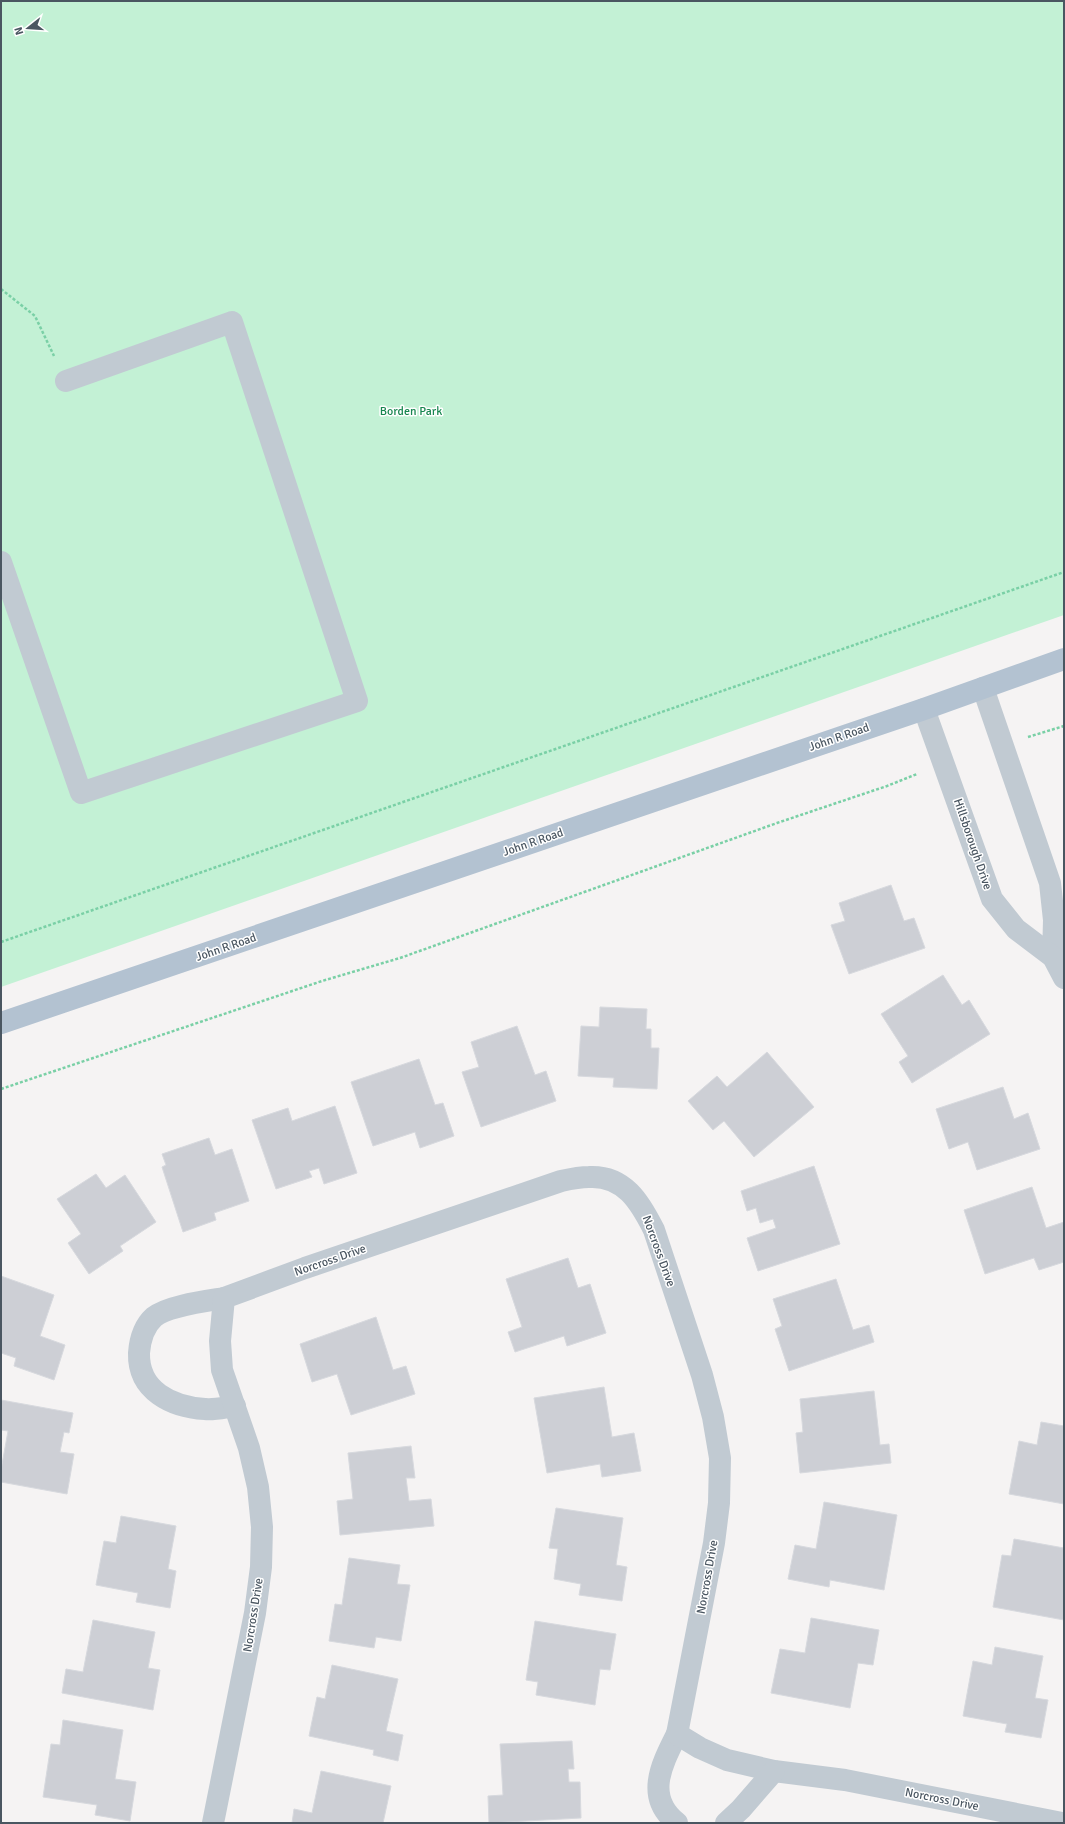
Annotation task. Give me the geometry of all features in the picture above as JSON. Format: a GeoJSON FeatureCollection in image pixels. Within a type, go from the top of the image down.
{"type":"FeatureCollection","features":[{"type":"Feature","properties":{"kind":"main road","name":"John R Road"},"geometry":{"type":"LineString","coordinates":[[1,1024],[1064,659]]}},
{"type":"Feature","properties":{"kind":"street"},"geometry":{"type":"LineString","coordinates":[[1,562],[81,793],[357,701],[232,322],[66,381]]}},
{"type":"Feature","properties":{"kind":"street","name":"Hillsborough Drive"},"geometry":{"type":"LineString","coordinates":[[983,688],[1004,745],[1050,883],[1054,920],[1053,957]]}},
{"type":"Feature","properties":{"kind":"street","name":"Hillsborough Drive"},"geometry":{"type":"LineString","coordinates":[[924,708],[992,899],[1016,930],[1053,957],[1064,978]]}},
{"type":"Feature","properties":{"kind":"street","name":"Norcross Drive"},"geometry":{"type":"LineString","coordinates":[[235,1406],[206,1409],[182,1405],[162,1397],[151,1389],[142,1372],[139,1357],[139,1344],[145,1328],[154,1317],[175,1308],[224,1298],[318,1263],[561,1181],[590,1177],[612,1180],[632,1193],[654,1230],[702,1375],[713,1417],[720,1458],[719,1502],[714,1543],[677,1734],[662,1764],[658,1787],[661,1803],[669,1817],[677,1823]]}},
{"type":"Feature","properties":{"kind":"street","name":"Norcross Drive"},"geometry":{"type":"LineString","coordinates":[[213,1823],[255,1613],[261,1567],[262,1527],[258,1487],[249,1448],[222,1370],[220,1341],[224,1298]]}},
{"type":"Feature","properties":{"kind":"street","name":"Norcross Drive"},"geometry":{"type":"LineString","coordinates":[[677,1734],[700,1748],[727,1760],[774,1771],[845,1780],[1062,1823]]}},
{"type":"Feature","properties":{"kind":"street"},"geometry":{"type":"LineString","coordinates":[[726,1823],[741,1809],[774,1771]]}},
{"type":"Feature","properties":{"kind":"path"},"geometry":{"type":"LineString","coordinates":[[1,289],[35,316],[66,381]]}},
{"type":"Feature","properties":{"kind":"path"},"geometry":{"type":"LineString","coordinates":[[1,942],[1064,572]]}},
{"type":"Feature","properties":{"kind":"path"},"geometry":{"type":"LineString","coordinates":[[1004,745],[1064,726]]}},
{"type":"Feature","properties":{"kind":"path"},"geometry":{"type":"LineString","coordinates":[[1,1089],[322,981],[400,958],[945,765]]}},
{"type":"Feature","properties":{"kind":"green space","name":"Borden Park"},"geometry":{"type":"Polygon","coordinates":[[[1,1],[1064,1],[1064,615],[1,987],[1,1]]]}},
{"type":"Feature","properties":{"kind":"building"},"geometry":{"type":"Polygon","coordinates":[[[891,885],[904,921],[914,918],[925,948],[849,974],[831,925],[845,921],[839,903],[891,885]]]}},
{"type":"Feature","properties":{"kind":"building"},"geometry":{"type":"Polygon","coordinates":[[[943,975],[962,1005],[969,1000],[990,1034],[912,1083],[899,1062],[908,1056],[881,1014],[943,975]]]}},
{"type":"Feature","properties":{"kind":"building"},"geometry":{"type":"Polygon","coordinates":[[[600,1007],[647,1009],[646,1029],[651,1029],[651,1048],[659,1048],[657,1089],[613,1087],[614,1078],[578,1076],[581,1026],[599,1027],[600,1007]]]}},
{"type":"Feature","properties":{"kind":"building"},"geometry":{"type":"Polygon","coordinates":[[[517,1026],[535,1075],[546,1071],[556,1101],[481,1127],[462,1072],[479,1067],[471,1042],[517,1026]]]}},
{"type":"Feature","properties":{"kind":"building"},"geometry":{"type":"Polygon","coordinates":[[[767,1052],[814,1107],[754,1157],[724,1121],[713,1130],[688,1101],[717,1076],[727,1087],[767,1052]]]}},
{"type":"Feature","properties":{"kind":"building"},"geometry":{"type":"Polygon","coordinates":[[[419,1059],[435,1105],[443,1103],[454,1136],[420,1148],[415,1132],[373,1146],[351,1082],[419,1059]]]}},
{"type":"Feature","properties":{"kind":"building"},"geometry":{"type":"Polygon","coordinates":[[[1003,1087],[1014,1119],[1028,1113],[1040,1149],[977,1170],[968,1142],[949,1149],[936,1109],[1003,1087]]]}},
{"type":"Feature","properties":{"kind":"building"},"geometry":{"type":"Polygon","coordinates":[[[335,1106],[357,1173],[324,1184],[319,1168],[309,1171],[312,1177],[276,1189],[252,1120],[288,1108],[292,1121],[335,1106]]]}},
{"type":"Feature","properties":{"kind":"building"},"geometry":{"type":"Polygon","coordinates":[[[209,1138],[215,1155],[232,1149],[249,1201],[214,1213],[216,1220],[183,1232],[162,1167],[166,1165],[162,1154],[209,1138]]]}},
{"type":"Feature","properties":{"kind":"building"},"geometry":{"type":"Polygon","coordinates":[[[814,1166],[840,1244],[758,1271],[747,1238],[776,1228],[773,1219],[760,1223],[756,1208],[747,1211],[741,1191],[814,1166]]]}},
{"type":"Feature","properties":{"kind":"building"},"geometry":{"type":"Polygon","coordinates":[[[96,1174],[106,1188],[125,1175],[156,1222],[120,1246],[123,1251],[89,1274],[68,1243],[81,1234],[57,1199],[96,1174]]]}},
{"type":"Feature","properties":{"kind":"building"},"geometry":{"type":"Polygon","coordinates":[[[1032,1187],[1046,1228],[1064,1222],[1064,1262],[1039,1270],[1034,1258],[985,1274],[964,1210],[1032,1187]]]}},
{"type":"Feature","properties":{"kind":"building"},"geometry":{"type":"Polygon","coordinates":[[[568,1258],[578,1288],[590,1284],[606,1333],[567,1346],[564,1336],[515,1352],[508,1332],[522,1327],[506,1279],[568,1258]]]}},
{"type":"Feature","properties":{"kind":"building"},"geometry":{"type":"Polygon","coordinates":[[[1,1276],[54,1295],[40,1336],[65,1345],[54,1380],[14,1366],[16,1358],[1,1353],[1,1276]]]}},
{"type":"Feature","properties":{"kind":"building"},"geometry":{"type":"Polygon","coordinates":[[[836,1279],[853,1330],[869,1325],[874,1342],[789,1371],[775,1329],[782,1326],[773,1299],[836,1279]]]}},
{"type":"Feature","properties":{"kind":"building"},"geometry":{"type":"Polygon","coordinates":[[[376,1317],[393,1370],[406,1366],[415,1394],[351,1415],[337,1374],[312,1382],[300,1344],[376,1317]]]}},
{"type":"Feature","properties":{"kind":"building"},"geometry":{"type":"Polygon","coordinates":[[[604,1387],[612,1437],[634,1433],[641,1471],[602,1477],[600,1464],[547,1473],[534,1398],[604,1387]]]}},
{"type":"Feature","properties":{"kind":"building"},"geometry":{"type":"Polygon","coordinates":[[[874,1391],[880,1445],[889,1444],[891,1463],[800,1473],[796,1433],[803,1432],[800,1399],[874,1391]]]}},
{"type":"Feature","properties":{"kind":"building"},"geometry":{"type":"Polygon","coordinates":[[[1,1400],[73,1413],[69,1433],[64,1432],[60,1452],[74,1454],[67,1494],[1,1482],[1,1470],[8,1431],[1,1430],[1,1400]]]}},
{"type":"Feature","properties":{"kind":"building"},"geometry":{"type":"Polygon","coordinates":[[[1041,1422],[1064,1426],[1064,1504],[1009,1494],[1019,1441],[1037,1445],[1041,1422]]]}},
{"type":"Feature","properties":{"kind":"building"},"geometry":{"type":"Polygon","coordinates":[[[411,1446],[415,1478],[406,1478],[409,1501],[431,1499],[434,1526],[340,1535],[337,1501],[353,1499],[348,1453],[411,1446]]]}},
{"type":"Feature","properties":{"kind":"building"},"geometry":{"type":"Polygon","coordinates":[[[824,1502],[897,1515],[884,1590],[830,1580],[829,1587],[788,1579],[795,1545],[816,1549],[824,1502]]]}},
{"type":"Feature","properties":{"kind":"building"},"geometry":{"type":"Polygon","coordinates":[[[556,1508],[623,1518],[616,1565],[627,1567],[622,1601],[579,1595],[581,1584],[554,1579],[558,1549],[549,1548],[556,1508]]]}},
{"type":"Feature","properties":{"kind":"building"},"geometry":{"type":"Polygon","coordinates":[[[121,1516],[176,1526],[168,1569],[176,1571],[170,1608],[136,1602],[138,1593],[96,1585],[104,1541],[116,1543],[121,1516]]]}},
{"type":"Feature","properties":{"kind":"building"},"geometry":{"type":"Polygon","coordinates":[[[1014,1539],[1064,1548],[1064,1620],[993,1607],[1002,1555],[1011,1556],[1014,1539]]]}},
{"type":"Feature","properties":{"kind":"building"},"geometry":{"type":"Polygon","coordinates":[[[349,1558],[400,1565],[397,1584],[410,1585],[401,1641],[376,1637],[374,1648],[329,1641],[335,1604],[342,1605],[349,1558]]]}},
{"type":"Feature","properties":{"kind":"building"},"geometry":{"type":"Polygon","coordinates":[[[811,1618],[879,1630],[873,1665],[858,1663],[850,1708],[771,1693],[780,1649],[805,1653],[811,1618]]]}},
{"type":"Feature","properties":{"kind":"building"},"geometry":{"type":"Polygon","coordinates":[[[93,1620],[155,1632],[148,1668],[160,1670],[153,1710],[62,1693],[66,1669],[83,1672],[93,1620]]]}},
{"type":"Feature","properties":{"kind":"building"},"geometry":{"type":"Polygon","coordinates":[[[535,1621],[616,1634],[610,1670],[600,1669],[595,1705],[536,1695],[538,1682],[526,1680],[535,1621]]]}},
{"type":"Feature","properties":{"kind":"building"},"geometry":{"type":"Polygon","coordinates":[[[995,1647],[1043,1656],[1035,1698],[1048,1700],[1041,1738],[1005,1732],[1007,1724],[963,1716],[973,1661],[992,1665],[995,1647]]]}},
{"type":"Feature","properties":{"kind":"building"},"geometry":{"type":"Polygon","coordinates":[[[332,1665],[398,1679],[386,1731],[403,1735],[398,1761],[373,1755],[374,1750],[309,1736],[317,1697],[325,1699],[332,1665]]]}},
{"type":"Feature","properties":{"kind":"building"},"geometry":{"type":"Polygon","coordinates":[[[63,1720],[123,1730],[115,1779],[136,1782],[130,1821],[95,1815],[97,1805],[43,1797],[51,1744],[60,1745],[63,1720]]]}},
{"type":"Feature","properties":{"kind":"building"},"geometry":{"type":"Polygon","coordinates":[[[572,1741],[574,1769],[568,1769],[569,1782],[580,1782],[581,1818],[489,1823],[488,1796],[503,1795],[500,1744],[572,1741]]]}},
{"type":"Feature","properties":{"kind":"building"},"geometry":{"type":"Polygon","coordinates":[[[321,1771],[391,1786],[383,1823],[292,1823],[294,1809],[312,1813],[321,1771]]]}}]}
